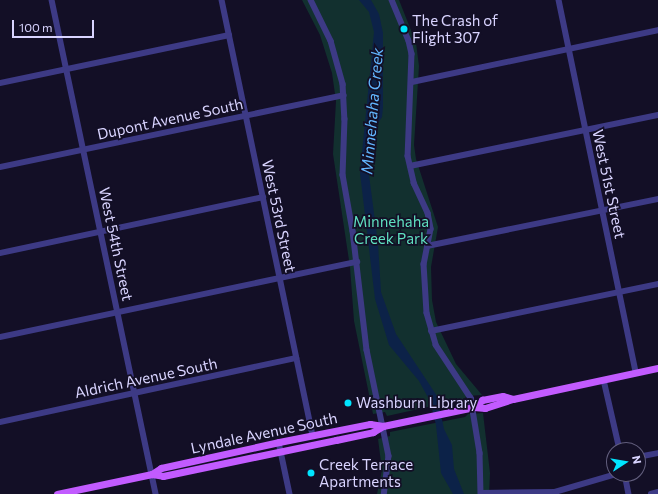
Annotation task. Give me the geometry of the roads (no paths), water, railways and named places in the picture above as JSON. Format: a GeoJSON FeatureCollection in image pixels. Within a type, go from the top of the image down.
{"type":"FeatureCollection","features":[{"type":"Feature","properties":{"kind":"main road","name":"Lyndale Avenue South"},"geometry":{"type":"LineString","coordinates":[[152,474],[163,476],[372,432],[383,426],[474,407],[482,400],[504,396],[513,399],[658,368]]}},
{"type":"Feature","properties":{"kind":"main road","name":"Lyndale Avenue South"},"geometry":{"type":"LineString","coordinates":[[58,494],[152,474],[161,468],[279,442],[370,424],[383,426]]}},
{"type":"Feature","properties":{"kind":"street","name":"West 54th Street"},"geometry":{"type":"LineString","coordinates":[[52,0],[156,494]]}},
{"type":"Feature","properties":{"kind":"street","name":"West 53rd Street"},"geometry":{"type":"LineString","coordinates":[[222,0],[313,436]]}},
{"type":"Feature","properties":{"kind":"street"},"geometry":{"type":"LineString","coordinates":[[311,0],[337,56],[344,95],[342,169],[357,262],[367,350],[389,463],[384,494]]}},
{"type":"Feature","properties":{"kind":"street"},"geometry":{"type":"LineString","coordinates":[[394,0],[409,40],[412,82],[408,127],[410,166],[429,218],[431,229],[426,254],[424,297],[431,331],[447,364],[468,391],[474,407],[480,453],[481,494],[555,492],[606,477]]}},
{"type":"Feature","properties":{"kind":"street","name":"West 51st Street"},"geometry":{"type":"LineString","coordinates":[[559,0],[636,373]]}},
{"type":"Feature","properties":{"kind":"street"},"geometry":{"type":"LineString","coordinates":[[412,82],[658,30]]}},
{"type":"Feature","properties":{"kind":"street"},"geometry":{"type":"LineString","coordinates":[[0,83],[229,35]]}},
{"type":"Feature","properties":{"kind":"street","name":"Dupont Avenue South"},"geometry":{"type":"LineString","coordinates":[[0,167],[344,95]]}},
{"type":"Feature","properties":{"kind":"street"},"geometry":{"type":"LineString","coordinates":[[410,166],[658,115]]}},
{"type":"Feature","properties":{"kind":"street"},"geometry":{"type":"LineString","coordinates":[[0,253],[101,230],[263,198]]}},
{"type":"Feature","properties":{"kind":"street"},"geometry":{"type":"LineString","coordinates":[[427,246],[658,199]]}},
{"type":"Feature","properties":{"kind":"street"},"geometry":{"type":"LineString","coordinates":[[0,337],[357,262]]}},
{"type":"Feature","properties":{"kind":"street"},"geometry":{"type":"LineString","coordinates":[[431,331],[658,284]]}},
{"type":"Feature","properties":{"kind":"street","name":"Aldrich Avenue South"},"geometry":{"type":"LineString","coordinates":[[0,422],[296,358]]}},
{"type":"Feature","properties":{"kind":"street"},"geometry":{"type":"LineString","coordinates":[[604,380],[618,442]]}},
{"type":"Feature","properties":{"kind":"street"},"geometry":{"type":"LineString","coordinates":[[279,442],[290,494]]}},
{"type":"Feature","properties":{"kind":"street"},"geometry":{"type":"LineString","coordinates":[[646,455],[658,453]]}},
{"type":"Feature","properties":{"kind":"street"},"geometry":{"type":"LineString","coordinates":[[627,482],[630,494]]}},
{"type":"Feature","properties":{"kind":"street"},"geometry":{"type":"LineString","coordinates":[[651,494],[658,492]]}},
{"type":"Feature","properties":{"kind":"water","name":"Minnehaha Creek"},"geometry":{"type":"Polygon","coordinates":[[[359,0],[371,0],[379,14],[383,33],[383,107],[382,117],[373,131],[369,175],[378,244],[381,292],[396,334],[437,396],[444,429],[452,445],[454,469],[464,494],[453,494],[441,473],[436,425],[430,401],[419,381],[389,345],[375,299],[360,173],[374,32],[369,12],[359,0]]]}},
{"type":"Feature","properties":{"kind":"place","name":"The Crash of Flight 307"},"geometry":{"type":"Point","coordinates":[404,29]}},
{"type":"Feature","properties":{"kind":"place","name":"Washburn Library"},"geometry":{"type":"Point","coordinates":[348,403]}},
{"type":"Feature","properties":{"kind":"place","name":"Creek Terrace Apartments"},"geometry":{"type":"Point","coordinates":[311,473]}},
{"type":"Feature","properties":{"kind":"park label","name":"Minnehaha Creek Park"},"geometry":{"type":"Point","coordinates":[391,230]}}]}
